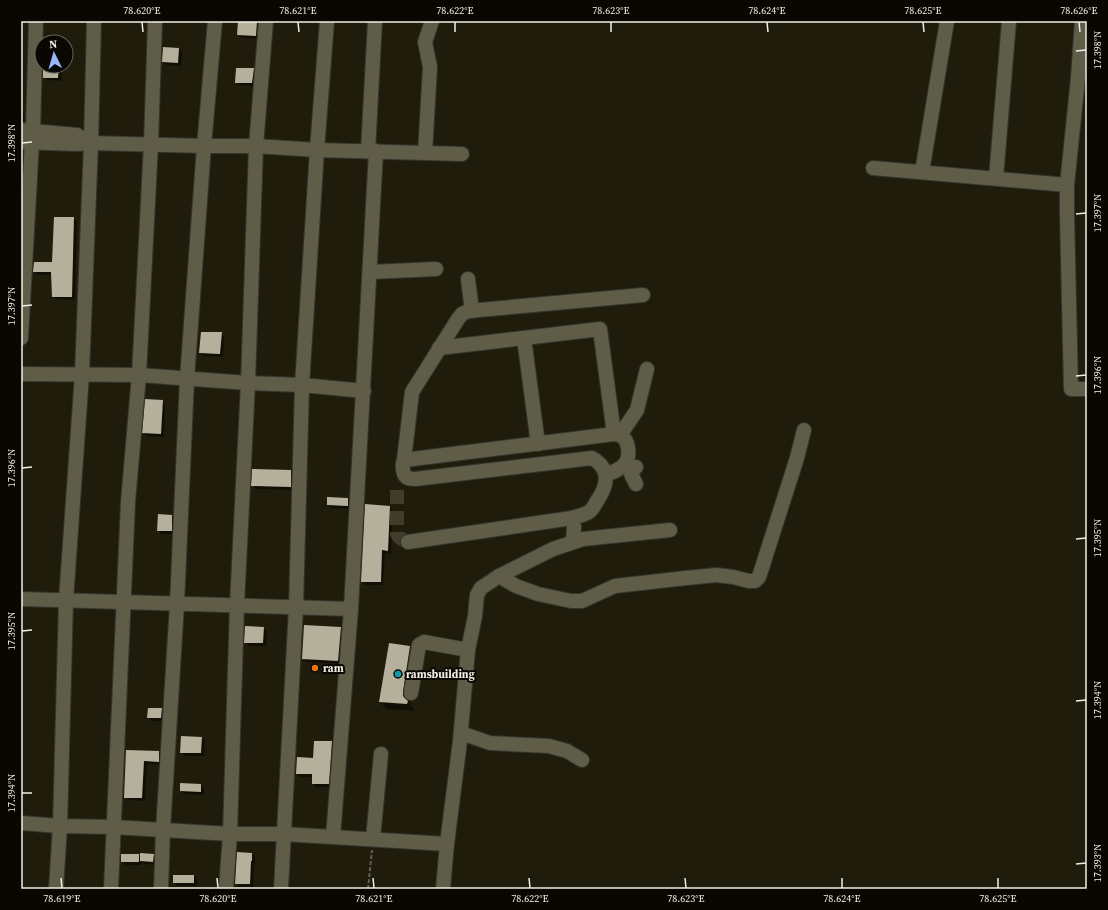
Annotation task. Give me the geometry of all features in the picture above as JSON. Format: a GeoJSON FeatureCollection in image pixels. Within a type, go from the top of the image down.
{"type":"FeatureCollection","features":[{"type":"Feature","properties":{"kind":"street"},"geometry":{"type":"LineString","coordinates":[[21,338],[27,136],[36,21]]}},
{"type":"Feature","properties":{"kind":"street"},"geometry":{"type":"LineString","coordinates":[[56,889],[60,826],[66,600],[82,374],[94,21]]}},
{"type":"Feature","properties":{"kind":"street"},"geometry":{"type":"LineString","coordinates":[[111,889],[128,502],[139,375],[151,144],[155,21]]}},
{"type":"Feature","properties":{"kind":"street"},"geometry":{"type":"LineString","coordinates":[[161,889],[163,830],[177,604],[187,380],[204,146],[215,21]]}},
{"type":"Feature","properties":{"kind":"street"},"geometry":{"type":"LineString","coordinates":[[226,889],[230,834],[236,605],[248,383],[256,146],[266,21]]}},
{"type":"Feature","properties":{"kind":"street"},"geometry":{"type":"LineString","coordinates":[[280,889],[296,607],[302,385],[327,21]]}},
{"type":"Feature","properties":{"kind":"street"},"geometry":{"type":"LineString","coordinates":[[333,837],[351,609],[364,392],[370,272],[375,21]]}},
{"type":"Feature","properties":{"kind":"street"},"geometry":{"type":"LineString","coordinates":[[425,153],[430,67],[425,42],[432,21]]}},
{"type":"Feature","properties":{"kind":"street"},"geometry":{"type":"LineString","coordinates":[[922,172],[946,21]]}},
{"type":"Feature","properties":{"kind":"street"},"geometry":{"type":"LineString","coordinates":[[996,178],[1009,21]]}},
{"type":"Feature","properties":{"kind":"street"},"geometry":{"type":"LineString","coordinates":[[1082,21],[1083,79],[1067,185],[1071,389],[1087,389]]}},
{"type":"Feature","properties":{"kind":"street"},"geometry":{"type":"LineString","coordinates":[[27,136],[76,144],[256,146],[317,150],[462,154]]}},
{"type":"Feature","properties":{"kind":"street"},"geometry":{"type":"LineString","coordinates":[[873,168],[1067,185]]}},
{"type":"Feature","properties":{"kind":"street"},"geometry":{"type":"LineString","coordinates":[[370,272],[436,269]]}},
{"type":"Feature","properties":{"kind":"street"},"geometry":{"type":"LineString","coordinates":[[468,279],[472,311]]}},
{"type":"Feature","properties":{"kind":"street"},"geometry":{"type":"LineString","coordinates":[[408,542],[572,518],[590,512],[606,486],[606,475],[604,469],[592,458],[415,479],[405,476],[403,463],[412,392],[462,314],[472,311],[643,295]]}},
{"type":"Feature","properties":{"kind":"street"},"geometry":{"type":"LineString","coordinates":[[439,348],[600,329],[617,434]]}},
{"type":"Feature","properties":{"kind":"street"},"geometry":{"type":"LineString","coordinates":[[524,338],[538,444]]}},
{"type":"Feature","properties":{"kind":"street"},"geometry":{"type":"LineString","coordinates":[[617,434],[637,410],[647,369]]}},
{"type":"Feature","properties":{"kind":"street"},"geometry":{"type":"LineString","coordinates":[[21,374],[139,375],[187,380],[302,385],[364,392]]}},
{"type":"Feature","properties":{"kind":"street"},"geometry":{"type":"LineString","coordinates":[[499,576],[516,586],[538,594],[571,601],[582,601],[615,586],[686,578],[716,575],[755,581],[759,577],[797,458],[804,430]]}},
{"type":"Feature","properties":{"kind":"street"},"geometry":{"type":"LineString","coordinates":[[404,460],[617,434],[626,440],[628,457],[623,467],[630,474],[606,475]]}},
{"type":"Feature","properties":{"kind":"street"},"geometry":{"type":"LineString","coordinates":[[572,518],[574,527],[573,542]]}},
{"type":"Feature","properties":{"kind":"street"},"geometry":{"type":"LineString","coordinates":[[443,889],[446,844],[461,733],[468,650],[475,616],[477,595],[481,588],[499,576],[553,549],[573,542],[583,539],[670,530]]}},
{"type":"Feature","properties":{"kind":"street"},"geometry":{"type":"LineString","coordinates":[[21,599],[351,609]]}},
{"type":"Feature","properties":{"kind":"street"},"geometry":{"type":"LineString","coordinates":[[412,693],[419,645],[421,643],[424,642],[468,650]]}},
{"type":"Feature","properties":{"kind":"street"},"geometry":{"type":"LineString","coordinates":[[461,733],[490,743],[549,746],[568,751],[582,760]]}},
{"type":"Feature","properties":{"kind":"street"},"geometry":{"type":"LineString","coordinates":[[373,839],[381,754]]}},
{"type":"Feature","properties":{"kind":"street"},"geometry":{"type":"LineString","coordinates":[[21,823],[230,834],[283,834],[446,844]]}},
{"type":"Feature","properties":{"kind":"path"},"geometry":{"type":"LineString","coordinates":[[368,889],[373,839]]}},
{"type":"Feature","properties":{"kind":"building"},"geometry":{"type":"Polygon","coordinates":[[[238,21],[257,21],[256,36],[237,35],[238,21]]]}},
{"type":"Feature","properties":{"kind":"building"},"geometry":{"type":"Polygon","coordinates":[[[163,47],[179,48],[178,63],[162,62],[163,47]]]}},
{"type":"Feature","properties":{"kind":"building"},"geometry":{"type":"Polygon","coordinates":[[[236,68],[254,68],[252,83],[235,83],[236,68]]]}},
{"type":"Feature","properties":{"kind":"building"},"geometry":{"type":"Polygon","coordinates":[[[43,74],[58,74],[58,78],[43,78],[43,74]]]}},
{"type":"Feature","properties":{"kind":"building"},"geometry":{"type":"Polygon","coordinates":[[[54,217],[74,217],[72,297],[52,297],[51,272],[33,272],[34,262],[52,262],[54,217]]]}},
{"type":"Feature","properties":{"kind":"building"},"geometry":{"type":"Polygon","coordinates":[[[201,332],[222,332],[220,354],[199,353],[201,332]]]}},
{"type":"Feature","properties":{"kind":"building"},"geometry":{"type":"Polygon","coordinates":[[[145,399],[163,400],[161,434],[142,433],[145,399]]]}},
{"type":"Feature","properties":{"kind":"building"},"geometry":{"type":"Polygon","coordinates":[[[252,469],[291,470],[291,487],[251,486],[252,469]]]}},
{"type":"Feature","properties":{"kind":"building"},"geometry":{"type":"Polygon","coordinates":[[[327,497],[348,498],[348,506],[327,505],[327,497]]]}},
{"type":"Feature","properties":{"kind":"building"},"geometry":{"type":"Polygon","coordinates":[[[365,504],[390,506],[388,551],[382,550],[381,582],[361,582],[365,504]]]}},
{"type":"Feature","properties":{"kind":"building"},"geometry":{"type":"Polygon","coordinates":[[[158,514],[172,515],[172,531],[157,531],[158,514]]]}},
{"type":"Feature","properties":{"kind":"building"},"geometry":{"type":"Polygon","coordinates":[[[304,625],[341,627],[338,661],[302,659],[304,625]]]}},
{"type":"Feature","properties":{"kind":"building"},"geometry":{"type":"Polygon","coordinates":[[[245,626],[264,627],[263,643],[244,643],[245,626]]]}},
{"type":"Feature","properties":{"kind":"building","name":"ramsbuilding"},"geometry":{"type":"Polygon","coordinates":[[[389,643],[410,646],[403,692],[403,696],[408,701],[407,704],[379,702],[389,643]]]}},
{"type":"Feature","properties":{"kind":"building"},"geometry":{"type":"Polygon","coordinates":[[[148,708],[162,708],[161,718],[147,718],[148,708]]]}},
{"type":"Feature","properties":{"kind":"building"},"geometry":{"type":"Polygon","coordinates":[[[181,736],[202,737],[201,753],[180,753],[181,736]]]}},
{"type":"Feature","properties":{"kind":"building"},"geometry":{"type":"Polygon","coordinates":[[[314,741],[332,741],[329,784],[312,784],[312,774],[296,774],[297,757],[313,758],[314,741]]]}},
{"type":"Feature","properties":{"kind":"building"},"geometry":{"type":"Polygon","coordinates":[[[126,750],[159,751],[159,762],[144,761],[142,798],[124,798],[126,750]]]}},
{"type":"Feature","properties":{"kind":"building"},"geometry":{"type":"Polygon","coordinates":[[[180,783],[201,784],[201,792],[180,791],[180,783]]]}},
{"type":"Feature","properties":{"kind":"building"},"geometry":{"type":"Polygon","coordinates":[[[237,852],[252,853],[250,884],[235,884],[237,852]]]}},
{"type":"Feature","properties":{"kind":"building"},"geometry":{"type":"Polygon","coordinates":[[[140,853],[154,854],[153,862],[140,861],[140,853]]]}},
{"type":"Feature","properties":{"kind":"building"},"geometry":{"type":"Polygon","coordinates":[[[121,854],[139,854],[139,862],[121,862],[121,854]]]}},
{"type":"Feature","properties":{"kind":"building"},"geometry":{"type":"Polygon","coordinates":[[[173,875],[194,875],[194,883],[173,883],[173,875]]]}},
{"type":"Feature","properties":{"kind":"tunnel"},"geometry":{"type":"LineString","coordinates":[[397,490],[397,534],[400,538],[408,542]]}},
{"type":"Feature","properties":{"kind":"place","name":"ram"},"geometry":{"type":"Point","coordinates":[315,668]}},
{"type":"Feature","properties":{"kind":"place","name":"ramsbuilding"},"geometry":{"type":"Point","coordinates":[398,674]}}]}
